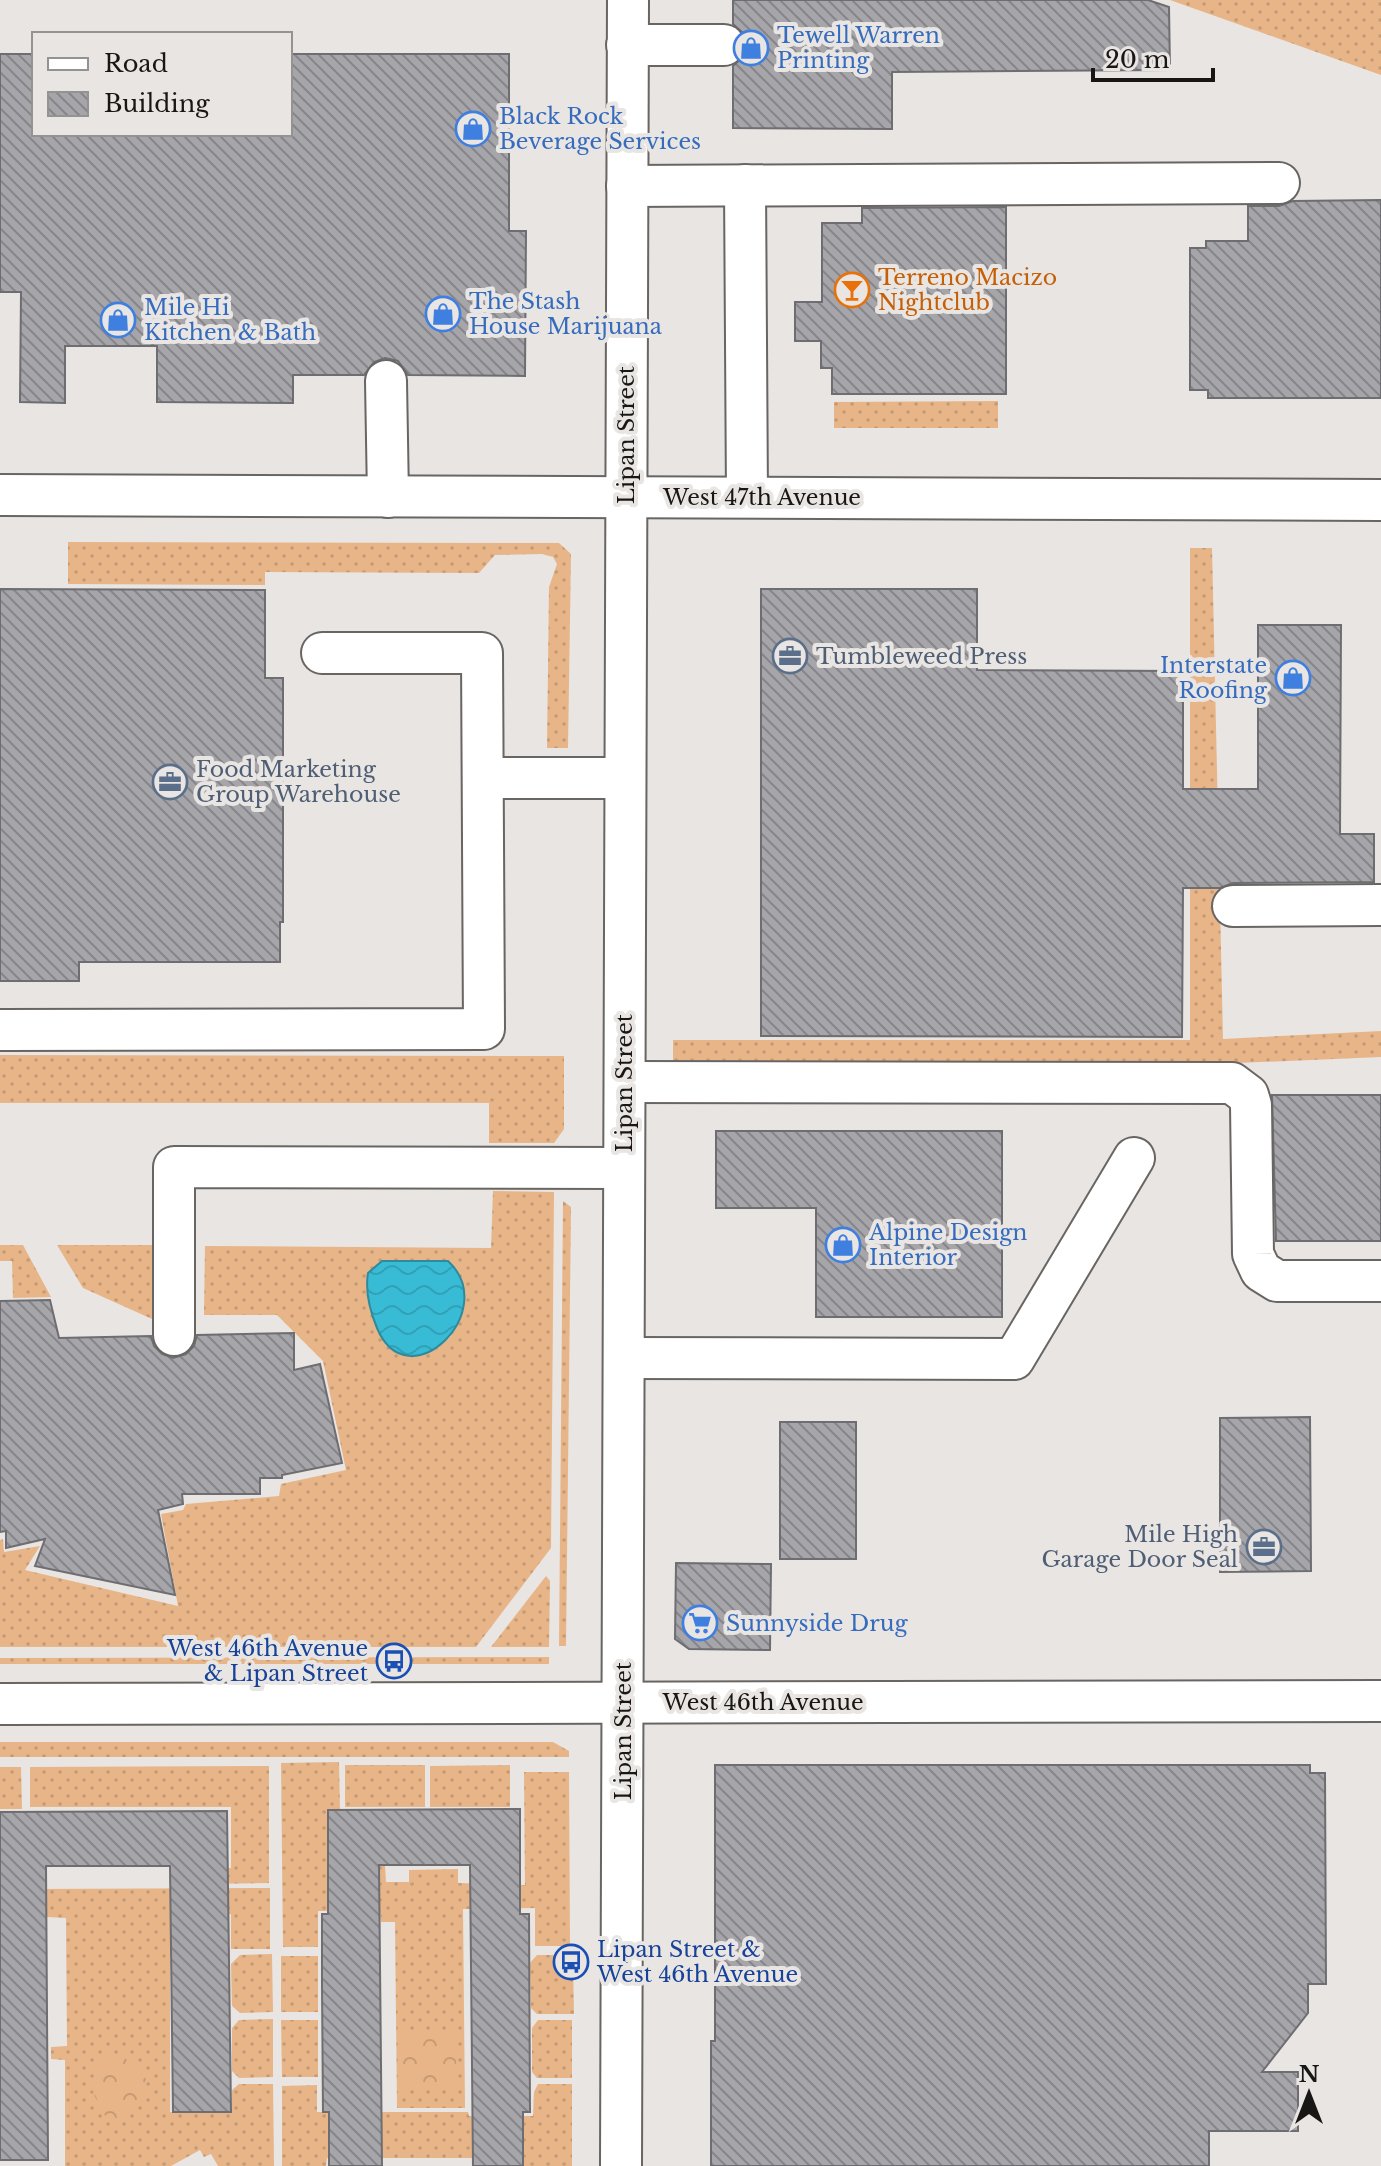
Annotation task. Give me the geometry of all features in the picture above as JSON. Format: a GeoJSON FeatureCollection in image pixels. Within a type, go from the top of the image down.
{"type":"FeatureCollection","features":[{"type":"Feature","properties":{"kind":"street","name":"Lipan Street"},"geometry":{"type":"LineString","coordinates":[[621,2166],[628,0]]}},
{"type":"Feature","properties":{"kind":"street"},"geometry":{"type":"LineString","coordinates":[[627,45],[724,45]]}},
{"type":"Feature","properties":{"kind":"street"},"geometry":{"type":"LineString","coordinates":[[627,186],[1279,183]]}},
{"type":"Feature","properties":{"kind":"street"},"geometry":{"type":"LineString","coordinates":[[745,185],[747,497]]}},
{"type":"Feature","properties":{"kind":"street"},"geometry":{"type":"LineString","coordinates":[[386,381],[388,497]]}},
{"type":"Feature","properties":{"kind":"street","name":"West 47th Avenue"},"geometry":{"type":"LineString","coordinates":[[0,495],[1381,500]]}},
{"type":"Feature","properties":{"kind":"street"},"geometry":{"type":"LineString","coordinates":[[0,1030],[484,1029],[482,653],[322,653]]}},
{"type":"Feature","properties":{"kind":"street"},"geometry":{"type":"LineString","coordinates":[[483,778],[625,778]]}},
{"type":"Feature","properties":{"kind":"street"},"geometry":{"type":"LineString","coordinates":[[1233,906],[1381,905]]}},
{"type":"Feature","properties":{"kind":"street"},"geometry":{"type":"LineString","coordinates":[[625,1082],[1232,1083],[1248,1095],[1251,1105],[1253,1254],[1261,1271],[1277,1281],[1381,1281]]}},
{"type":"Feature","properties":{"kind":"street"},"geometry":{"type":"LineString","coordinates":[[624,1358],[1014,1359],[1134,1158]]}},
{"type":"Feature","properties":{"kind":"street"},"geometry":{"type":"LineString","coordinates":[[174,1335],[174,1167],[624,1168]]}},
{"type":"Feature","properties":{"kind":"street","name":"West 46th Avenue"},"geometry":{"type":"LineString","coordinates":[[0,1704],[1381,1701]]}},
{"type":"Feature","properties":{"kind":"green space"},"geometry":{"type":"Polygon","coordinates":[[[1170,0],[1381,0],[1381,75],[1170,0]]]}},
{"type":"Feature","properties":{"kind":"green space"},"geometry":{"type":"Polygon","coordinates":[[[998,401],[998,428],[834,428],[834,402],[998,401]]]}},
{"type":"Feature","properties":{"kind":"green space"},"geometry":{"type":"Polygon","coordinates":[[[68,542],[559,543],[571,554],[568,748],[547,748],[549,587],[557,564],[553,557],[542,554],[495,555],[479,573],[265,572],[265,585],[68,584],[68,542]]]}},
{"type":"Feature","properties":{"kind":"green space"},"geometry":{"type":"Polygon","coordinates":[[[1190,548],[1212,548],[1223,1039],[1381,1031],[1381,1057],[1237,1063],[673,1062],[673,1040],[1190,1040],[1190,548]]]}},
{"type":"Feature","properties":{"kind":"green space"},"geometry":{"type":"Polygon","coordinates":[[[0,1055],[564,1056],[564,1129],[554,1143],[489,1143],[489,1103],[0,1103],[0,1055]]]}},
{"type":"Feature","properties":{"kind":"green space"},"geometry":{"type":"Polygon","coordinates":[[[493,1191],[554,1192],[551,1548],[476,1647],[0,1647],[0,1540],[3,1539],[4,1552],[40,1546],[25,1570],[178,1606],[161,1514],[183,1510],[186,1504],[279,1496],[281,1484],[346,1470],[323,1361],[277,1315],[204,1315],[205,1246],[491,1248],[493,1191]],[[382,1261],[368,1273],[370,1305],[386,1346],[413,1351],[435,1348],[451,1336],[389,1261],[382,1261]]]}},
{"type":"Feature","properties":{"kind":"green space"},"geometry":{"type":"Polygon","coordinates":[[[563,1201],[571,1207],[566,1646],[559,1646],[563,1201]]]}},
{"type":"Feature","properties":{"kind":"green space"},"geometry":{"type":"Polygon","coordinates":[[[0,1245],[23,1245],[51,1297],[13,1298],[12,1261],[0,1261],[0,1245]]]}},
{"type":"Feature","properties":{"kind":"green space"},"geometry":{"type":"Polygon","coordinates":[[[57,1245],[161,1245],[161,1323],[83,1288],[57,1245]]]}},
{"type":"Feature","properties":{"kind":"green space"},"geometry":{"type":"Polygon","coordinates":[[[546,1576],[550,1581],[549,1647],[491,1647],[546,1576]]]}},
{"type":"Feature","properties":{"kind":"green space"},"geometry":{"type":"Polygon","coordinates":[[[549,1657],[549,1664],[0,1664],[0,1658],[549,1657]]]}},
{"type":"Feature","properties":{"kind":"green space"},"geometry":{"type":"Polygon","coordinates":[[[0,1742],[553,1742],[569,1751],[569,1757],[0,1757],[0,1742]]]}},
{"type":"Feature","properties":{"kind":"green space"},"geometry":{"type":"Polygon","coordinates":[[[339,1762],[340,1809],[328,1809],[329,1864],[385,1866],[386,1882],[409,1882],[409,1870],[458,1869],[458,1883],[525,1885],[524,1772],[569,1772],[570,1946],[535,1946],[535,1908],[463,1909],[465,2108],[397,2108],[395,1922],[381,1922],[380,1911],[318,1911],[318,1947],[283,1947],[281,1763],[339,1762]]]}},
{"type":"Feature","properties":{"kind":"green space"},"geometry":{"type":"Polygon","coordinates":[[[345,1765],[425,1765],[425,1807],[345,1807],[345,1765]]]}},
{"type":"Feature","properties":{"kind":"green space"},"geometry":{"type":"Polygon","coordinates":[[[510,1765],[510,1807],[430,1807],[430,1766],[510,1765]]]}},
{"type":"Feature","properties":{"kind":"green space"},"geometry":{"type":"Polygon","coordinates":[[[269,1766],[269,1883],[201,1884],[201,1869],[231,1868],[231,1807],[30,1807],[30,1767],[269,1766]]]}},
{"type":"Feature","properties":{"kind":"green space"},"geometry":{"type":"Polygon","coordinates":[[[0,1767],[21,1767],[22,1809],[0,1809],[0,1767]]]}},
{"type":"Feature","properties":{"kind":"green space"},"geometry":{"type":"Polygon","coordinates":[[[0,1868],[34,1889],[270,1888],[270,1949],[231,1949],[231,1914],[170,1914],[170,2112],[232,2113],[232,2090],[239,2084],[273,2084],[274,2166],[218,2166],[211,2154],[204,2157],[200,2150],[171,2166],[65,2166],[65,2060],[51,2059],[51,2047],[67,2046],[66,1918],[47,1917],[47,1909],[0,1910],[0,1868]]]}},
{"type":"Feature","properties":{"kind":"green space"},"geometry":{"type":"Polygon","coordinates":[[[272,1954],[273,2012],[240,2013],[232,2006],[231,1964],[240,1955],[272,1954]]]}},
{"type":"Feature","properties":{"kind":"green space"},"geometry":{"type":"Polygon","coordinates":[[[537,1955],[568,1955],[568,1967],[573,1967],[574,2014],[537,2014],[531,2008],[530,1963],[537,1955]]]}},
{"type":"Feature","properties":{"kind":"green space"},"geometry":{"type":"Polygon","coordinates":[[[281,1956],[318,1956],[318,2012],[281,2012],[281,1956]]]}},
{"type":"Feature","properties":{"kind":"green space"},"geometry":{"type":"Polygon","coordinates":[[[273,2019],[273,2077],[239,2078],[232,2071],[232,2028],[239,2020],[273,2019]]]}},
{"type":"Feature","properties":{"kind":"green space"},"geometry":{"type":"Polygon","coordinates":[[[281,2020],[318,2020],[318,2077],[282,2077],[281,2020]]]}},
{"type":"Feature","properties":{"kind":"green space"},"geometry":{"type":"Polygon","coordinates":[[[538,2020],[572,2020],[572,2078],[537,2078],[532,2072],[532,2028],[538,2020]]]}},
{"type":"Feature","properties":{"kind":"green space"},"geometry":{"type":"Polygon","coordinates":[[[401,2032],[456,2032],[456,2090],[401,2090],[401,2032]]]}},
{"type":"Feature","properties":{"kind":"green space"},"geometry":{"type":"Polygon","coordinates":[[[121,2054],[146,2079],[147,2094],[123,2117],[106,2117],[93,2092],[93,2080],[105,2055],[121,2054]]]}},
{"type":"Feature","properties":{"kind":"green space"},"geometry":{"type":"Polygon","coordinates":[[[538,2084],[572,2084],[572,2166],[524,2166],[524,2158],[327,2158],[326,2166],[282,2166],[282,2086],[317,2085],[317,2112],[468,2112],[469,2116],[533,2116],[534,2092],[538,2084]]]}},
{"type":"Feature","properties":{"kind":"water"},"geometry":{"type":"Polygon","coordinates":[[[382,1261],[448,1261],[462,1281],[464,1303],[457,1324],[444,1341],[427,1353],[409,1356],[391,1348],[377,1328],[367,1280],[368,1273],[382,1261]]]}},
{"type":"Feature","properties":{"kind":"building"},"geometry":{"type":"Polygon","coordinates":[[[733,0],[1148,0],[1169,7],[1170,70],[892,72],[892,129],[733,128],[733,66],[743,57],[747,46],[743,33],[733,24],[733,0]]]}},
{"type":"Feature","properties":{"kind":"building"},"geometry":{"type":"Polygon","coordinates":[[[0,54],[32,54],[32,136],[292,136],[292,54],[509,54],[509,231],[526,231],[525,376],[408,375],[398,361],[385,358],[374,362],[364,375],[293,375],[293,403],[157,402],[157,346],[65,346],[65,403],[20,402],[21,292],[0,292],[0,54]]]}},
{"type":"Feature","properties":{"kind":"building"},"geometry":{"type":"Polygon","coordinates":[[[1381,200],[1381,398],[1208,398],[1208,390],[1190,390],[1190,248],[1206,248],[1206,241],[1248,241],[1248,206],[1279,206],[1293,201],[1381,200]]]}},
{"type":"Feature","properties":{"kind":"building"},"geometry":{"type":"Polygon","coordinates":[[[1006,207],[1006,394],[832,394],[832,368],[821,368],[821,341],[795,341],[795,302],[822,302],[822,223],[862,223],[862,208],[1006,207]]]}},
{"type":"Feature","properties":{"kind":"building"},"geometry":{"type":"Polygon","coordinates":[[[0,589],[265,590],[265,678],[283,678],[283,922],[280,922],[280,962],[79,962],[79,981],[0,981],[0,589]]]}},
{"type":"Feature","properties":{"kind":"building"},"geometry":{"type":"Polygon","coordinates":[[[761,589],[977,589],[977,670],[1183,671],[1183,789],[1258,789],[1258,625],[1341,625],[1340,834],[1374,834],[1374,882],[1233,883],[1220,888],[1183,888],[1182,1037],[761,1036],[761,589]]]}},
{"type":"Feature","properties":{"kind":"building"},"geometry":{"type":"Polygon","coordinates":[[[1272,1095],[1381,1095],[1381,1241],[1276,1241],[1272,1095]]]}},
{"type":"Feature","properties":{"kind":"building"},"geometry":{"type":"Polygon","coordinates":[[[716,1131],[1002,1131],[1002,1317],[816,1317],[816,1208],[716,1208],[716,1131]]]}},
{"type":"Feature","properties":{"kind":"building"},"geometry":{"type":"Polygon","coordinates":[[[50,1300],[59,1338],[151,1336],[154,1346],[162,1354],[173,1358],[186,1354],[194,1346],[197,1335],[294,1333],[294,1370],[320,1364],[342,1463],[282,1475],[282,1478],[260,1478],[260,1494],[182,1494],[183,1504],[158,1510],[175,1595],[35,1566],[45,1539],[6,1548],[6,1531],[0,1532],[0,1301],[50,1300]]]}},
{"type":"Feature","properties":{"kind":"building"},"geometry":{"type":"Polygon","coordinates":[[[1310,1417],[1311,1571],[1220,1572],[1220,1418],[1310,1417]]]}},
{"type":"Feature","properties":{"kind":"building"},"geometry":{"type":"Polygon","coordinates":[[[780,1422],[856,1422],[856,1559],[780,1559],[780,1422]]]}},
{"type":"Feature","properties":{"kind":"building"},"geometry":{"type":"Polygon","coordinates":[[[676,1563],[771,1564],[770,1650],[689,1649],[675,1639],[676,1563]]]}},
{"type":"Feature","properties":{"kind":"building"},"geometry":{"type":"Polygon","coordinates":[[[715,1765],[1310,1765],[1310,1773],[1325,1773],[1326,1984],[1308,1984],[1308,2013],[1262,2072],[1298,2072],[1298,2131],[1209,2131],[1209,2166],[711,2166],[711,2041],[715,2041],[715,1765]]]}},
{"type":"Feature","properties":{"kind":"building"},"geometry":{"type":"Polygon","coordinates":[[[520,1809],[520,1914],[529,1914],[530,2112],[523,2112],[523,2166],[473,2166],[470,1865],[379,1865],[382,2166],[329,2166],[329,2112],[323,2112],[322,1984],[322,1914],[328,1914],[328,1810],[520,1809]]]}},
{"type":"Feature","properties":{"kind":"building"},"geometry":{"type":"Polygon","coordinates":[[[227,1811],[231,2112],[173,2112],[170,1866],[46,1866],[48,2160],[0,2160],[0,1812],[227,1811]]]}},
{"type":"Feature","properties":{"kind":"place","name":"Tewell Warren Printing"},"geometry":{"type":"Point","coordinates":[751,48]}},
{"type":"Feature","properties":{"kind":"place","name":"Black Rock Beverage Services"},"geometry":{"type":"Point","coordinates":[473,129]}},
{"type":"Feature","properties":{"kind":"place","name":"Terreno Macizo Nightclub"},"geometry":{"type":"Point","coordinates":[852,290]}},
{"type":"Feature","properties":{"kind":"place","name":"The Stash House Marijuana"},"geometry":{"type":"Point","coordinates":[443,314]}},
{"type":"Feature","properties":{"kind":"place","name":"Mile Hi Kitchen & Bath"},"geometry":{"type":"Point","coordinates":[118,320]}},
{"type":"Feature","properties":{"kind":"place","name":"Tumbleweed Press"},"geometry":{"type":"Point","coordinates":[790,656]}},
{"type":"Feature","properties":{"kind":"place","name":"Interstate Roofing"},"geometry":{"type":"Point","coordinates":[1293,678]}},
{"type":"Feature","properties":{"kind":"place","name":"Food Marketing Group Warehouse"},"geometry":{"type":"Point","coordinates":[170,782]}},
{"type":"Feature","properties":{"kind":"place","name":"Alpine Design Interior"},"geometry":{"type":"Point","coordinates":[843,1245]}},
{"type":"Feature","properties":{"kind":"place","name":"Mile High Garage Door Seal"},"geometry":{"type":"Point","coordinates":[1264,1547]}},
{"type":"Feature","properties":{"kind":"place","name":"Sunnyside Drug"},"geometry":{"type":"Point","coordinates":[700,1623]}},
{"type":"Feature","properties":{"kind":"place","name":"West 46th Avenue & Lipan Street"},"geometry":{"type":"Point","coordinates":[394,1661]}},
{"type":"Feature","properties":{"kind":"place","name":"Lipan Street & West 46th Avenue"},"geometry":{"type":"Point","coordinates":[571,1962]}}]}
